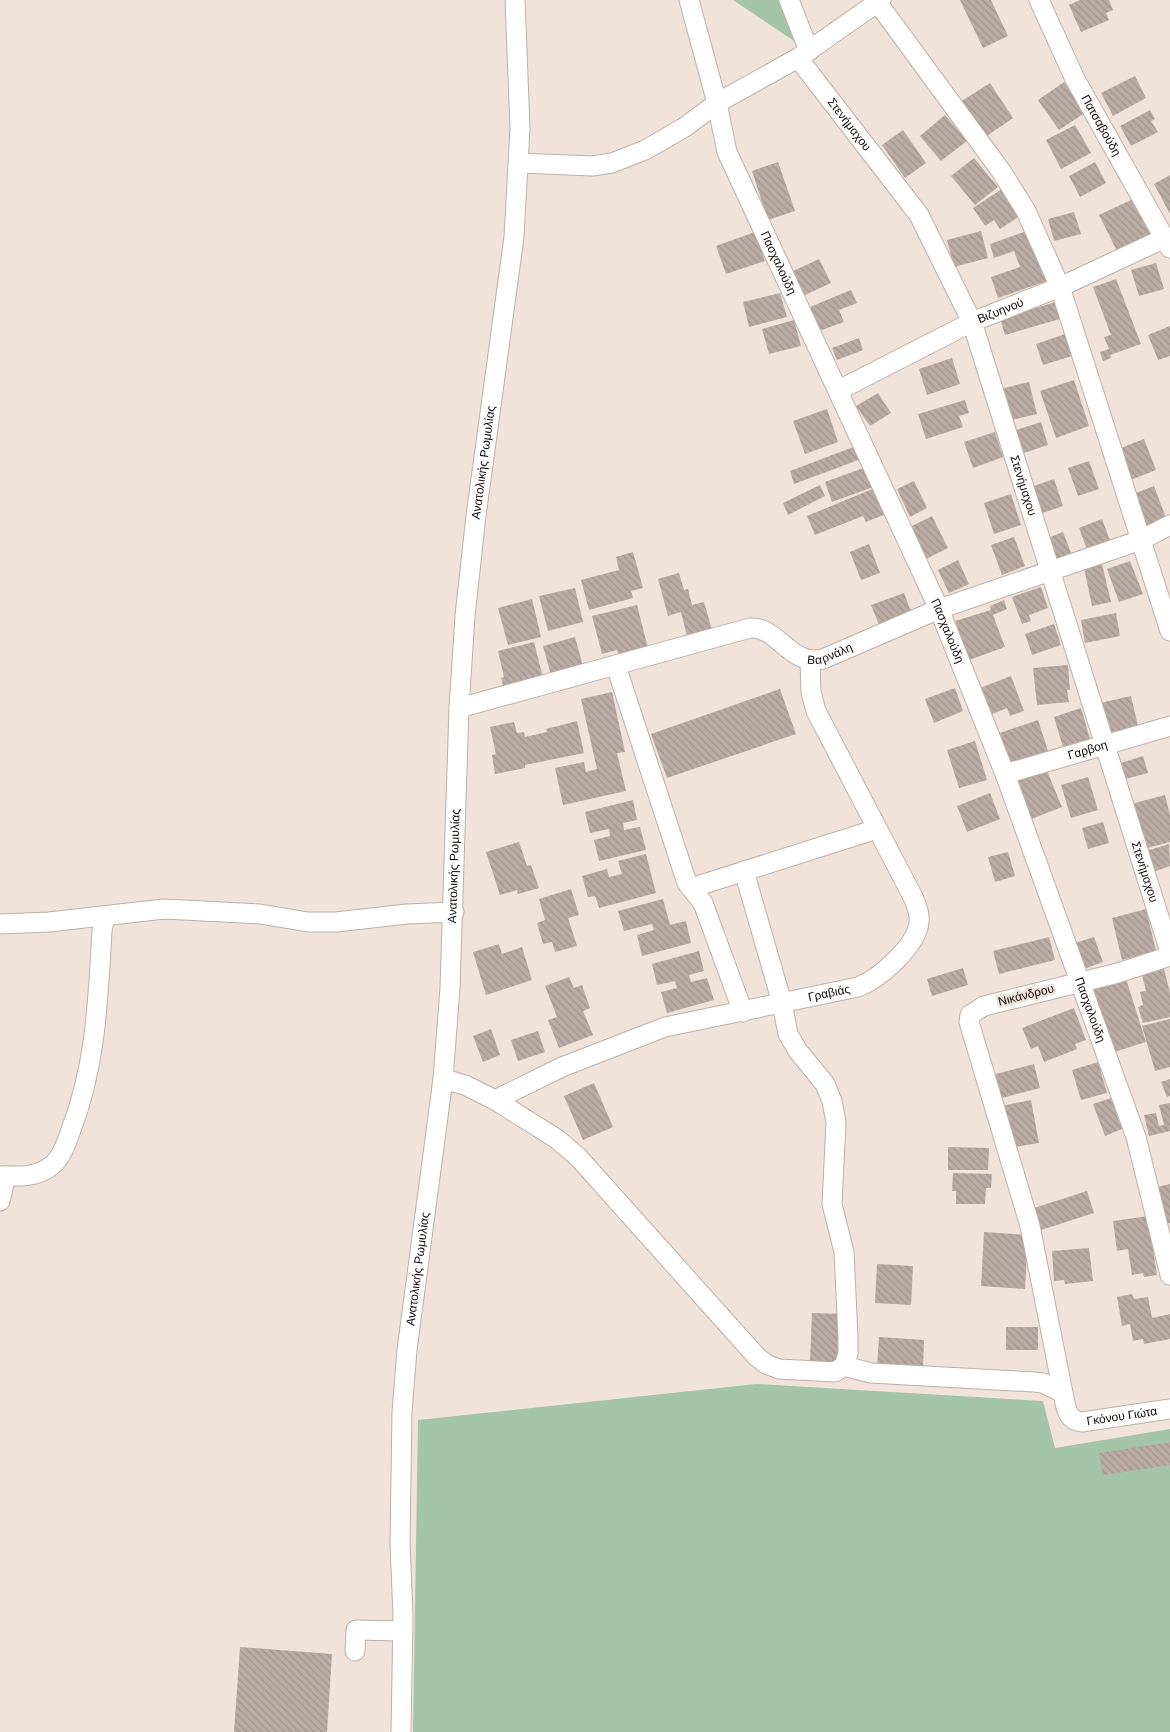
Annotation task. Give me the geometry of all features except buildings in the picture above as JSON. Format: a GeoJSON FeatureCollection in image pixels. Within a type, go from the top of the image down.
{"type":"FeatureCollection","features":[{"type":"Feature","properties":{"kind":"street","name":"Ανατολικής Ρωμυλίας"},"geometry":{"type":"LineString","coordinates":[[401,1732],[403,1631],[400,1544],[402,1412],[407,1350],[442,1079],[454,912],[459,708],[464,616],[514,237],[519,163],[519,91],[515,0]]}},
{"type":"Feature","properties":{"kind":"street","name":"Πασχαλούδη"},"geometry":{"type":"LineString","coordinates":[[689,0],[717,103],[727,152],[939,609],[1005,774],[1136,1137],[1170,1276]]}},
{"type":"Feature","properties":{"kind":"street","name":"Στενήμαχου"},"geometry":{"type":"LineString","coordinates":[[789,0],[804,55],[919,215],[972,322],[1170,952]]}},
{"type":"Feature","properties":{"kind":"street","name":"Πατσαβούδη"},"geometry":{"type":"LineString","coordinates":[[1039,0],[1075,78],[1168,243]]}},
{"type":"Feature","properties":{"kind":"street"},"geometry":{"type":"LineString","coordinates":[[519,163],[572,167],[612,163],[653,146],[685,127],[717,103],[804,55],[879,1],[1015,191],[1026,211],[1060,287],[1170,631]]}},
{"type":"Feature","properties":{"kind":"street","name":"Βιζυηνού"},"geometry":{"type":"LineString","coordinates":[[839,390],[972,322],[1168,243]]}},
{"type":"Feature","properties":{"kind":"street","name":"Βαρνάλη"},"geometry":{"type":"LineString","coordinates":[[459,708],[757,628],[801,658],[810,660],[824,659],[939,609],[1140,540],[1170,525]]}},
{"type":"Feature","properties":{"kind":"street","name":"Γραβιάς"},"geometry":{"type":"LineString","coordinates":[[496,1100],[562,1067],[640,1036],[687,1022],[743,1012],[870,982],[882,974],[916,934],[919,912],[914,899],[816,711],[811,692],[810,660]]}},
{"type":"Feature","properties":{"kind":"street"},"geometry":{"type":"LineString","coordinates":[[616,666],[687,883],[703,903],[743,1012]]}},
{"type":"Feature","properties":{"kind":"street","name":"Γαρβοη"},"geometry":{"type":"LineString","coordinates":[[1005,774],[1170,726]]}},
{"type":"Feature","properties":{"kind":"street"},"geometry":{"type":"LineString","coordinates":[[691,888],[877,829]]}},
{"type":"Feature","properties":{"kind":"street"},"geometry":{"type":"LineString","coordinates":[[442,1079],[465,1085],[496,1100],[557,1139],[578,1157],[757,1357],[766,1364],[779,1369],[834,1372],[844,1366],[848,1354],[848,1337],[844,1252],[832,1204],[834,1109],[825,1084],[792,1042],[785,1024],[782,1003],[744,871]]}},
{"type":"Feature","properties":{"kind":"street"},"geometry":{"type":"LineString","coordinates":[[0,924],[49,922],[178,909],[260,914],[308,922],[356,922],[421,913],[454,912]]}},
{"type":"Feature","properties":{"kind":"street"},"geometry":{"type":"LineString","coordinates":[[0,1201],[3,1176],[39,1174],[53,1166],[68,1138],[83,1095],[94,1049],[102,932],[105,916]]}},
{"type":"Feature","properties":{"kind":"street","name":"Νικάνδρου"},"geometry":{"type":"LineString","coordinates":[[1063,1393],[1030,1226],[969,1028],[970,1015],[984,1006],[1118,973],[1170,956]]}},
{"type":"Feature","properties":{"kind":"street"},"geometry":{"type":"LineString","coordinates":[[844,1366],[871,1373],[1043,1383],[1063,1393]]}},
{"type":"Feature","properties":{"kind":"street","name":"Γκόνου Γιώτα"},"geometry":{"type":"LineString","coordinates":[[1063,1393],[1068,1413],[1073,1420],[1082,1422],[1170,1409]]}},
{"type":"Feature","properties":{"kind":"street"},"geometry":{"type":"LineString","coordinates":[[356,1651],[356,1630],[403,1631]]}},
{"type":"Feature","properties":{"kind":"green space"},"geometry":{"type":"Polygon","coordinates":[[[733,0],[789,0],[809,51],[733,0]]]}},
{"type":"Feature","properties":{"kind":"green space"},"geometry":{"type":"Polygon","coordinates":[[[756,1384],[1043,1401],[1055,1448],[1170,1429],[1170,1732],[413,1732],[418,1420],[756,1384]]]}}]}
